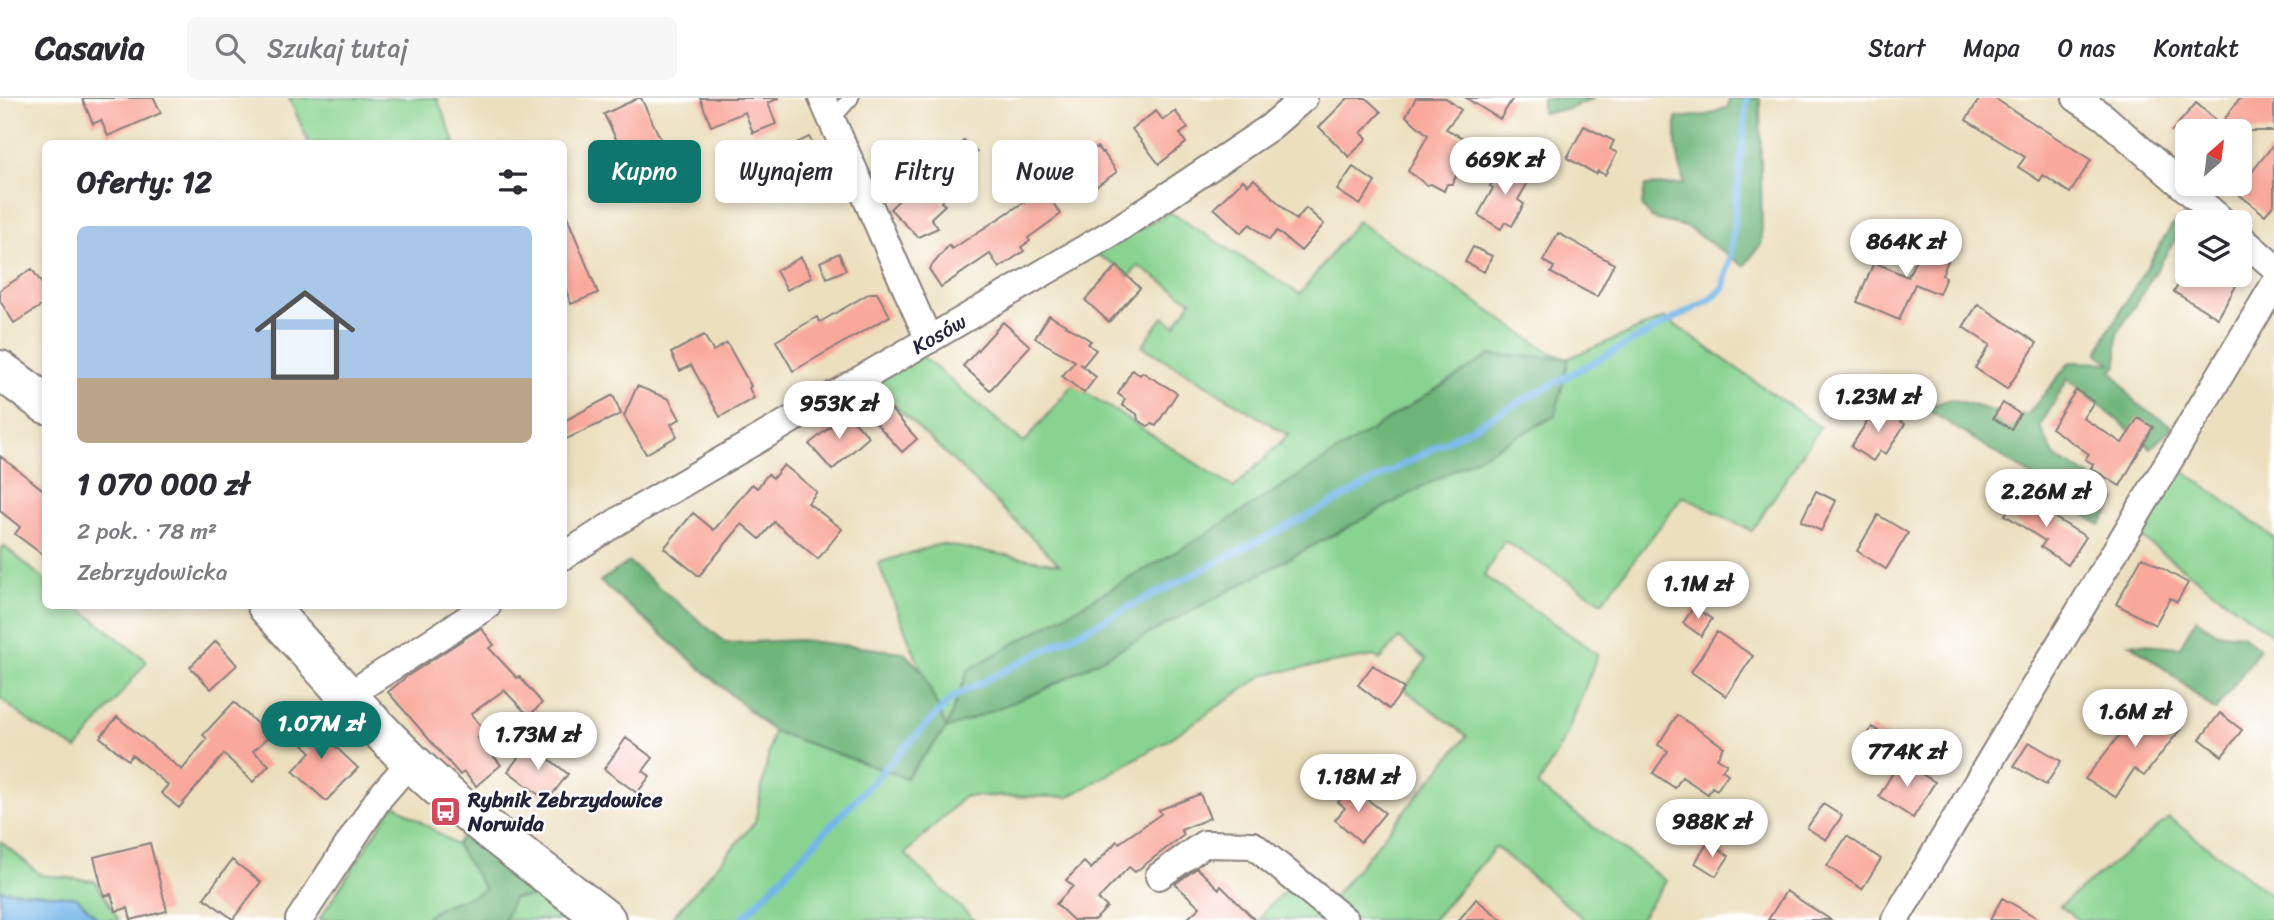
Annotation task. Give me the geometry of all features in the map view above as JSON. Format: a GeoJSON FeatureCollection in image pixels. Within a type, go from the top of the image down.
{"type":"FeatureCollection","features":[{"type":"Feature","properties":{"kind":"street","name":"Kosów"},"geometry":{"type":"LineString","coordinates":[[567,554],[623,518],[1115,231],[1269,128],[1304,98]]}},
{"type":"Feature","properties":{"kind":"street"},"geometry":{"type":"LineString","coordinates":[[2076,98],[2104,117],[2210,210]]}},
{"type":"Feature","properties":{"kind":"street"},"geometry":{"type":"LineString","coordinates":[[827,109],[929,340]]}},
{"type":"Feature","properties":{"kind":"street"},"geometry":{"type":"LineString","coordinates":[[2252,248],[2274,267]]}},
{"type":"Feature","properties":{"kind":"street"},"geometry":{"type":"LineString","coordinates":[[1895,920],[2274,285]]}},
{"type":"Feature","properties":{"kind":"street"},"geometry":{"type":"LineString","coordinates":[[0,370],[42,401]]}},
{"type":"Feature","properties":{"kind":"street"},"geometry":{"type":"LineString","coordinates":[[270,609],[347,696],[411,761],[491,831],[606,920]]}},
{"type":"Feature","properties":{"kind":"street"},"geometry":{"type":"LineString","coordinates":[[347,696],[482,609]]}},
{"type":"Feature","properties":{"kind":"street"},"geometry":{"type":"LineString","coordinates":[[299,920],[379,798],[411,761]]}},
{"type":"Feature","properties":{"kind":"street"},"geometry":{"type":"LineString","coordinates":[[1159,876],[1204,844],[1253,845],[1345,920]]}},
{"type":"Feature","properties":{"kind":"lane"},"geometry":{"type":"LineString","coordinates":[[827,109],[851,98]]}},
{"type":"Feature","properties":{"kind":"green space"},"geometry":{"type":"Polygon","coordinates":[[[289,98],[437,98],[454,140],[308,140],[289,98]]]}},
{"type":"Feature","properties":{"kind":"green space"},"geometry":{"type":"Polygon","coordinates":[[[1542,98],[1595,98],[1569,109],[1542,113],[1542,98]]]}},
{"type":"Feature","properties":{"kind":"green space"},"geometry":{"type":"Polygon","coordinates":[[[1729,98],[1760,98],[1762,243],[1744,266],[1686,227],[1651,218],[1642,205],[1645,186],[1684,184],[1676,146],[1676,118],[1707,115],[1728,107],[1729,98]]]}},
{"type":"Feature","properties":{"kind":"green space"},"geometry":{"type":"Polygon","coordinates":[[[1170,212],[1300,294],[1357,221],[1551,353],[1569,358],[1665,318],[1820,427],[1752,531],[1683,496],[1602,602],[1504,541],[1484,576],[1598,654],[1566,736],[1538,786],[1666,881],[1639,920],[1585,920],[1496,847],[1433,920],[1356,920],[1332,899],[1467,736],[1404,689],[1426,660],[1399,638],[1380,660],[1374,656],[1266,674],[1168,740],[1069,797],[965,796],[905,854],[974,920],[670,920],[755,822],[773,731],[906,778],[945,729],[878,563],[940,544],[1059,564],[873,385],[922,356],[1024,443],[1073,384],[1234,488],[1288,435],[1142,346],[1163,317],[1175,325],[1191,301],[1138,266],[1129,277],[1117,266],[1096,254],[1170,212]]]}},
{"type":"Feature","properties":{"kind":"green space"},"geometry":{"type":"Polygon","coordinates":[[[2175,224],[2175,240],[2117,334],[2117,366],[2112,371],[2136,403],[2173,427],[2151,448],[2068,379],[2040,426],[2055,457],[2088,475],[2117,500],[2100,525],[2027,473],[1925,408],[1951,399],[2007,415],[2028,414],[2070,362],[2111,363],[2098,354],[2106,335],[2175,224]]]}},
{"type":"Feature","properties":{"kind":"green space"},"geometry":{"type":"Polygon","coordinates":[[[1490,355],[1569,358],[1555,416],[1044,690],[946,729],[906,778],[773,731],[600,581],[629,562],[726,643],[799,640],[903,652],[923,672],[946,728],[968,670],[1200,538],[1490,355]]]}},
{"type":"Feature","properties":{"kind":"green space"},"geometry":{"type":"Polygon","coordinates":[[[2179,467],[2274,538],[2274,636],[2142,538],[2179,467]]]}},
{"type":"Feature","properties":{"kind":"green space"},"geometry":{"type":"Polygon","coordinates":[[[4,546],[42,578],[42,609],[81,609],[147,661],[77,749],[32,724],[0,698],[0,551],[4,546]]]}},
{"type":"Feature","properties":{"kind":"green space"},"geometry":{"type":"Polygon","coordinates":[[[2196,619],[2218,633],[2242,635],[2260,649],[2215,711],[2130,643],[2180,647],[2196,619]]]}},
{"type":"Feature","properties":{"kind":"green space"},"geometry":{"type":"Polygon","coordinates":[[[394,804],[456,845],[485,889],[439,908],[424,920],[319,920],[394,804]]]}},
{"type":"Feature","properties":{"kind":"green space"},"geometry":{"type":"Polygon","coordinates":[[[2169,818],[2274,897],[2274,920],[2079,920],[2060,906],[2169,818]]]}},
{"type":"Feature","properties":{"kind":"green space"},"geometry":{"type":"Polygon","coordinates":[[[461,837],[537,888],[533,897],[513,898],[505,920],[424,920],[439,908],[485,889],[456,845],[461,837]]]}},
{"type":"Feature","properties":{"kind":"green space"},"geometry":{"type":"Polygon","coordinates":[[[0,841],[41,875],[95,881],[119,920],[0,920],[0,841]]]}},
{"type":"Feature","properties":{"kind":"green space"},"geometry":{"type":"Polygon","coordinates":[[[540,885],[591,920],[505,920],[513,898],[533,897],[540,885]]]}},
{"type":"Feature","properties":{"kind":"green space"},"geometry":{"type":"Polygon","coordinates":[[[1286,890],[1295,894],[1326,920],[1260,920],[1265,910],[1286,890]]]}},
{"type":"Feature","properties":{"kind":"water"},"geometry":{"type":"Polygon","coordinates":[[[0,890],[77,897],[99,920],[0,920],[0,890]]]}},
{"type":"Feature","properties":{"kind":"building"},"geometry":{"type":"Polygon","coordinates":[[[82,98],[154,98],[161,113],[108,136],[101,120],[93,124],[82,98]]]}},
{"type":"Feature","properties":{"kind":"building"},"geometry":{"type":"Polygon","coordinates":[[[641,98],[661,140],[616,140],[604,114],[641,98]]]}},
{"type":"Feature","properties":{"kind":"building"},"geometry":{"type":"Polygon","coordinates":[[[700,98],[779,98],[768,103],[776,124],[753,133],[745,112],[711,126],[700,98]]]}},
{"type":"Feature","properties":{"kind":"building"},"geometry":{"type":"Polygon","coordinates":[[[1348,98],[1366,98],[1381,112],[1361,133],[1367,138],[1349,157],[1319,127],[1348,98]]]}},
{"type":"Feature","properties":{"kind":"building"},"geometry":{"type":"Polygon","coordinates":[[[1416,98],[1446,98],[1461,110],[1446,129],[1465,139],[1456,157],[1462,165],[1452,184],[1447,184],[1444,191],[1431,184],[1427,185],[1408,171],[1428,135],[1406,116],[1416,98]]]}},
{"type":"Feature","properties":{"kind":"building"},"geometry":{"type":"Polygon","coordinates":[[[1466,98],[1513,98],[1500,119],[1466,98]]]}},
{"type":"Feature","properties":{"kind":"building"},"geometry":{"type":"Polygon","coordinates":[[[1980,98],[1994,98],[2091,160],[2070,193],[2043,175],[2040,181],[2018,167],[2025,157],[1966,120],[1980,98]]]}},
{"type":"Feature","properties":{"kind":"building"},"geometry":{"type":"Polygon","coordinates":[[[2240,98],[2274,98],[2274,131],[2252,131],[2252,119],[2225,119],[2240,98]]]}},
{"type":"Feature","properties":{"kind":"building"},"geometry":{"type":"Polygon","coordinates":[[[2196,103],[2215,119],[2182,119],[2196,103]]]}},
{"type":"Feature","properties":{"kind":"building"},"geometry":{"type":"Polygon","coordinates":[[[1156,111],[1163,120],[1175,111],[1188,128],[1180,134],[1186,143],[1159,164],[1132,129],[1156,111]]]}},
{"type":"Feature","properties":{"kind":"building"},"geometry":{"type":"Polygon","coordinates":[[[1584,126],[1614,141],[1610,149],[1617,153],[1605,175],[1598,171],[1596,174],[1567,158],[1584,126]]]}},
{"type":"Feature","properties":{"kind":"building"},"geometry":{"type":"Polygon","coordinates":[[[2274,144],[2274,204],[2265,215],[2241,196],[2252,196],[2252,172],[2274,144]]]}},
{"type":"Feature","properties":{"kind":"building"},"geometry":{"type":"Polygon","coordinates":[[[1098,148],[1103,152],[1117,172],[1098,185],[1098,148]]]}},
{"type":"Feature","properties":{"kind":"building"},"geometry":{"type":"Polygon","coordinates":[[[1512,164],[1532,175],[1518,200],[1524,204],[1512,226],[1505,222],[1501,229],[1478,215],[1501,167],[1508,171],[1512,164]]]}},
{"type":"Feature","properties":{"kind":"building"},"geometry":{"type":"Polygon","coordinates":[[[1353,167],[1375,182],[1360,205],[1337,190],[1353,167]]]}},
{"type":"Feature","properties":{"kind":"building"},"geometry":{"type":"Polygon","coordinates":[[[1254,179],[1296,220],[1306,208],[1324,224],[1301,251],[1277,231],[1269,240],[1250,224],[1241,233],[1214,208],[1243,180],[1248,185],[1254,179]]]}},
{"type":"Feature","properties":{"kind":"building"},"geometry":{"type":"Polygon","coordinates":[[[896,203],[945,205],[931,218],[938,228],[918,237],[890,209],[896,203]]]}},
{"type":"Feature","properties":{"kind":"building"},"geometry":{"type":"Polygon","coordinates":[[[1022,203],[1053,203],[1061,214],[1028,238],[1030,241],[1021,247],[1024,251],[999,268],[990,254],[941,287],[929,269],[949,245],[952,249],[1022,203]]]}},
{"type":"Feature","properties":{"kind":"building"},"geometry":{"type":"Polygon","coordinates":[[[567,216],[598,293],[571,304],[567,293],[567,216]]]}},
{"type":"Feature","properties":{"kind":"building"},"geometry":{"type":"Polygon","coordinates":[[[1558,233],[1614,264],[1597,297],[1551,273],[1554,267],[1543,261],[1558,233]]]}},
{"type":"Feature","properties":{"kind":"building"},"geometry":{"type":"Polygon","coordinates":[[[1927,234],[1954,246],[1942,275],[1946,277],[1939,294],[1915,284],[1899,320],[1857,302],[1874,262],[1908,277],[1927,234]]]}},
{"type":"Feature","properties":{"kind":"building"},"geometry":{"type":"Polygon","coordinates":[[[1473,247],[1492,256],[1484,272],[1465,262],[1473,247]]]}},
{"type":"Feature","properties":{"kind":"building"},"geometry":{"type":"Polygon","coordinates":[[[839,253],[846,270],[827,278],[820,262],[839,253]]]}},
{"type":"Feature","properties":{"kind":"building"},"geometry":{"type":"Polygon","coordinates":[[[801,257],[812,277],[787,290],[776,271],[801,257]]]}},
{"type":"Feature","properties":{"kind":"building"},"geometry":{"type":"Polygon","coordinates":[[[1117,266],[1140,288],[1109,322],[1085,300],[1117,266]]]}},
{"type":"Feature","properties":{"kind":"building"},"geometry":{"type":"Polygon","coordinates":[[[32,269],[42,284],[42,306],[14,323],[0,301],[0,290],[32,269]]]}},
{"type":"Feature","properties":{"kind":"building"},"geometry":{"type":"Polygon","coordinates":[[[2177,287],[2235,287],[2218,318],[2174,292],[2177,287]]]}},
{"type":"Feature","properties":{"kind":"building"},"geometry":{"type":"Polygon","coordinates":[[[870,293],[877,293],[890,316],[793,371],[776,341],[817,317],[820,322],[870,293]]]}},
{"type":"Feature","properties":{"kind":"building"},"geometry":{"type":"Polygon","coordinates":[[[1978,304],[2037,343],[2007,389],[1975,368],[1990,345],[1963,327],[1978,304]]]}},
{"type":"Feature","properties":{"kind":"building"},"geometry":{"type":"Polygon","coordinates":[[[1049,315],[1091,341],[1088,344],[1096,350],[1083,366],[1080,364],[1096,377],[1084,393],[1062,376],[1075,361],[1035,338],[1049,315]]]}},
{"type":"Feature","properties":{"kind":"building"},"geometry":{"type":"Polygon","coordinates":[[[1003,322],[1030,346],[990,390],[963,366],[1003,322]]]}},
{"type":"Feature","properties":{"kind":"building"},"geometry":{"type":"Polygon","coordinates":[[[704,335],[713,351],[727,343],[751,386],[749,388],[754,398],[720,417],[691,365],[680,371],[671,353],[704,335]]]}},
{"type":"Feature","properties":{"kind":"building"},"geometry":{"type":"Polygon","coordinates":[[[1132,370],[1140,375],[1142,372],[1177,393],[1156,426],[1148,426],[1138,420],[1137,414],[1122,405],[1125,399],[1118,394],[1132,370]]]}},
{"type":"Feature","properties":{"kind":"building"},"geometry":{"type":"Polygon","coordinates":[[[637,386],[669,399],[680,419],[671,424],[677,436],[646,454],[624,416],[637,386]]]}},
{"type":"Feature","properties":{"kind":"building"},"geometry":{"type":"Polygon","coordinates":[[[2076,390],[2094,402],[2083,418],[2122,443],[2138,418],[2153,427],[2120,486],[2091,468],[2093,464],[2085,459],[2089,454],[2051,428],[2076,390]]]}},
{"type":"Feature","properties":{"kind":"building"},"geometry":{"type":"Polygon","coordinates":[[[613,395],[621,414],[567,439],[567,419],[613,395]]]}},
{"type":"Feature","properties":{"kind":"building"},"geometry":{"type":"Polygon","coordinates":[[[2003,403],[2020,414],[2011,429],[1993,418],[2003,403]]]}},
{"type":"Feature","properties":{"kind":"building"},"geometry":{"type":"Polygon","coordinates":[[[1877,406],[1905,424],[1886,454],[1880,451],[1873,461],[1851,447],[1877,406]]]}},
{"type":"Feature","properties":{"kind":"building"},"geometry":{"type":"Polygon","coordinates":[[[890,408],[917,439],[902,452],[875,422],[890,408]]]}},
{"type":"Feature","properties":{"kind":"building"},"geometry":{"type":"Polygon","coordinates":[[[847,413],[869,437],[832,470],[809,444],[847,413]]]}},
{"type":"Feature","properties":{"kind":"building"},"geometry":{"type":"Polygon","coordinates":[[[0,456],[42,489],[42,554],[15,534],[20,527],[0,511],[0,456]]]}},
{"type":"Feature","properties":{"kind":"building"},"geometry":{"type":"Polygon","coordinates":[[[784,465],[817,492],[808,503],[842,529],[818,559],[774,522],[760,539],[742,524],[699,576],[664,548],[693,513],[714,530],[752,484],[757,488],[768,474],[773,478],[784,465]]]}},
{"type":"Feature","properties":{"kind":"building"},"geometry":{"type":"Polygon","coordinates":[[[1816,491],[1836,501],[1821,531],[1801,521],[1816,491]]]}},
{"type":"Feature","properties":{"kind":"building"},"geometry":{"type":"Polygon","coordinates":[[[2019,492],[2037,504],[2036,506],[2086,537],[2068,565],[2041,547],[2045,541],[2005,515],[2019,492]]]}},
{"type":"Feature","properties":{"kind":"building"},"geometry":{"type":"Polygon","coordinates":[[[1878,515],[1908,533],[1886,569],[1857,551],[1878,515]]]}},
{"type":"Feature","properties":{"kind":"building"},"geometry":{"type":"Polygon","coordinates":[[[2142,557],[2188,583],[2177,602],[2170,598],[2155,625],[2116,604],[2142,557]]]}},
{"type":"Feature","properties":{"kind":"building"},"geometry":{"type":"Polygon","coordinates":[[[1694,607],[1712,619],[1701,636],[1683,623],[1694,607]]]}},
{"type":"Feature","properties":{"kind":"building"},"geometry":{"type":"Polygon","coordinates":[[[481,628],[494,645],[489,648],[517,678],[519,676],[542,703],[529,716],[504,690],[471,714],[486,732],[478,738],[501,765],[476,786],[464,772],[460,775],[388,692],[406,677],[481,628]]]}},
{"type":"Feature","properties":{"kind":"building"},"geometry":{"type":"Polygon","coordinates":[[[1717,632],[1753,656],[1726,696],[1691,672],[1717,632]]]}},
{"type":"Feature","properties":{"kind":"building"},"geometry":{"type":"Polygon","coordinates":[[[216,641],[237,665],[211,689],[190,667],[216,641]]]}},
{"type":"Feature","properties":{"kind":"building"},"geometry":{"type":"Polygon","coordinates":[[[1373,665],[1404,689],[1389,709],[1358,685],[1373,665]]]}},
{"type":"Feature","properties":{"kind":"building"},"geometry":{"type":"Polygon","coordinates":[[[2147,700],[2182,727],[2144,776],[2134,769],[2116,797],[2085,779],[2147,700]]]}},
{"type":"Feature","properties":{"kind":"building"},"geometry":{"type":"Polygon","coordinates":[[[234,702],[270,736],[253,751],[269,765],[253,782],[224,754],[179,808],[161,793],[168,785],[132,755],[128,760],[100,737],[117,717],[182,770],[207,739],[203,735],[234,702]]]}},
{"type":"Feature","properties":{"kind":"building"},"geometry":{"type":"Polygon","coordinates":[[[2220,713],[2242,730],[2222,756],[2200,739],[2220,713]]]}},
{"type":"Feature","properties":{"kind":"building"},"geometry":{"type":"Polygon","coordinates":[[[1677,715],[1724,747],[1717,758],[1727,764],[1722,770],[1728,774],[1717,790],[1712,787],[1708,794],[1682,777],[1675,788],[1653,773],[1668,751],[1658,745],[1677,715]]]}},
{"type":"Feature","properties":{"kind":"building"},"geometry":{"type":"Polygon","coordinates":[[[303,716],[358,768],[326,801],[293,771],[311,752],[289,731],[303,716]]]}},
{"type":"Feature","properties":{"kind":"building"},"geometry":{"type":"Polygon","coordinates":[[[1872,727],[1901,745],[1886,769],[1858,750],[1872,727]]]}},
{"type":"Feature","properties":{"kind":"building"},"geometry":{"type":"Polygon","coordinates":[[[626,738],[653,758],[643,771],[650,776],[637,793],[604,769],[626,738]]]}},
{"type":"Feature","properties":{"kind":"building"},"geometry":{"type":"Polygon","coordinates":[[[2029,742],[2061,761],[2046,785],[2014,766],[2029,742]]]}},
{"type":"Feature","properties":{"kind":"building"},"geometry":{"type":"Polygon","coordinates":[[[529,743],[568,774],[547,801],[508,771],[529,743]]]}},
{"type":"Feature","properties":{"kind":"building"},"geometry":{"type":"Polygon","coordinates":[[[1900,761],[1935,782],[1913,818],[1879,796],[1900,761]]]}},
{"type":"Feature","properties":{"kind":"building"},"geometry":{"type":"Polygon","coordinates":[[[1351,787],[1385,813],[1361,842],[1335,820],[1345,808],[1338,802],[1351,787]]]}},
{"type":"Feature","properties":{"kind":"building"},"geometry":{"type":"Polygon","coordinates":[[[1200,794],[1210,818],[1181,830],[1184,835],[1135,872],[1129,867],[1098,899],[1107,907],[1095,920],[1073,920],[1056,904],[1073,886],[1066,880],[1084,862],[1091,869],[1117,841],[1119,843],[1161,814],[1159,810],[1200,794]]]}},
{"type":"Feature","properties":{"kind":"building"},"geometry":{"type":"Polygon","coordinates":[[[1823,804],[1842,816],[1826,840],[1807,828],[1823,804]]]}},
{"type":"Feature","properties":{"kind":"building"},"geometry":{"type":"Polygon","coordinates":[[[1847,836],[1881,859],[1862,889],[1827,866],[1847,836]]]}},
{"type":"Feature","properties":{"kind":"building"},"geometry":{"type":"Polygon","coordinates":[[[1708,842],[1729,856],[1716,876],[1695,863],[1708,842]]]}},
{"type":"Feature","properties":{"kind":"building"},"geometry":{"type":"Polygon","coordinates":[[[150,843],[167,911],[131,920],[128,908],[116,911],[111,894],[104,896],[94,857],[150,843]]]}},
{"type":"Feature","properties":{"kind":"building"},"geometry":{"type":"Polygon","coordinates":[[[232,860],[261,882],[233,919],[204,898],[232,860]]]}},
{"type":"Feature","properties":{"kind":"building"},"geometry":{"type":"Polygon","coordinates":[[[1197,868],[1219,889],[1221,886],[1255,920],[1186,920],[1200,907],[1175,884],[1197,868]]]}},
{"type":"Feature","properties":{"kind":"building"},"geometry":{"type":"Polygon","coordinates":[[[1786,891],[1831,920],[1768,920],[1786,891]]]}},
{"type":"Feature","properties":{"kind":"building"},"geometry":{"type":"Polygon","coordinates":[[[2002,898],[2041,920],[1990,920],[2002,898]]]}},
{"type":"Feature","properties":{"kind":"building"},"geometry":{"type":"Polygon","coordinates":[[[1476,899],[1502,920],[1459,920],[1476,899]]]}},
{"type":"Feature","properties":{"kind":"waterway"},"geometry":{"type":"LineString","coordinates":[[741,920],[953,697],[1321,509],[1709,300],[1723,288],[1731,255],[1747,98]]}},
{"type":"Feature","properties":{"kind":"place","name":"Rybnik Zebrzydowice Norwida"},"geometry":{"type":"Point","coordinates":[445,812]}}]}
